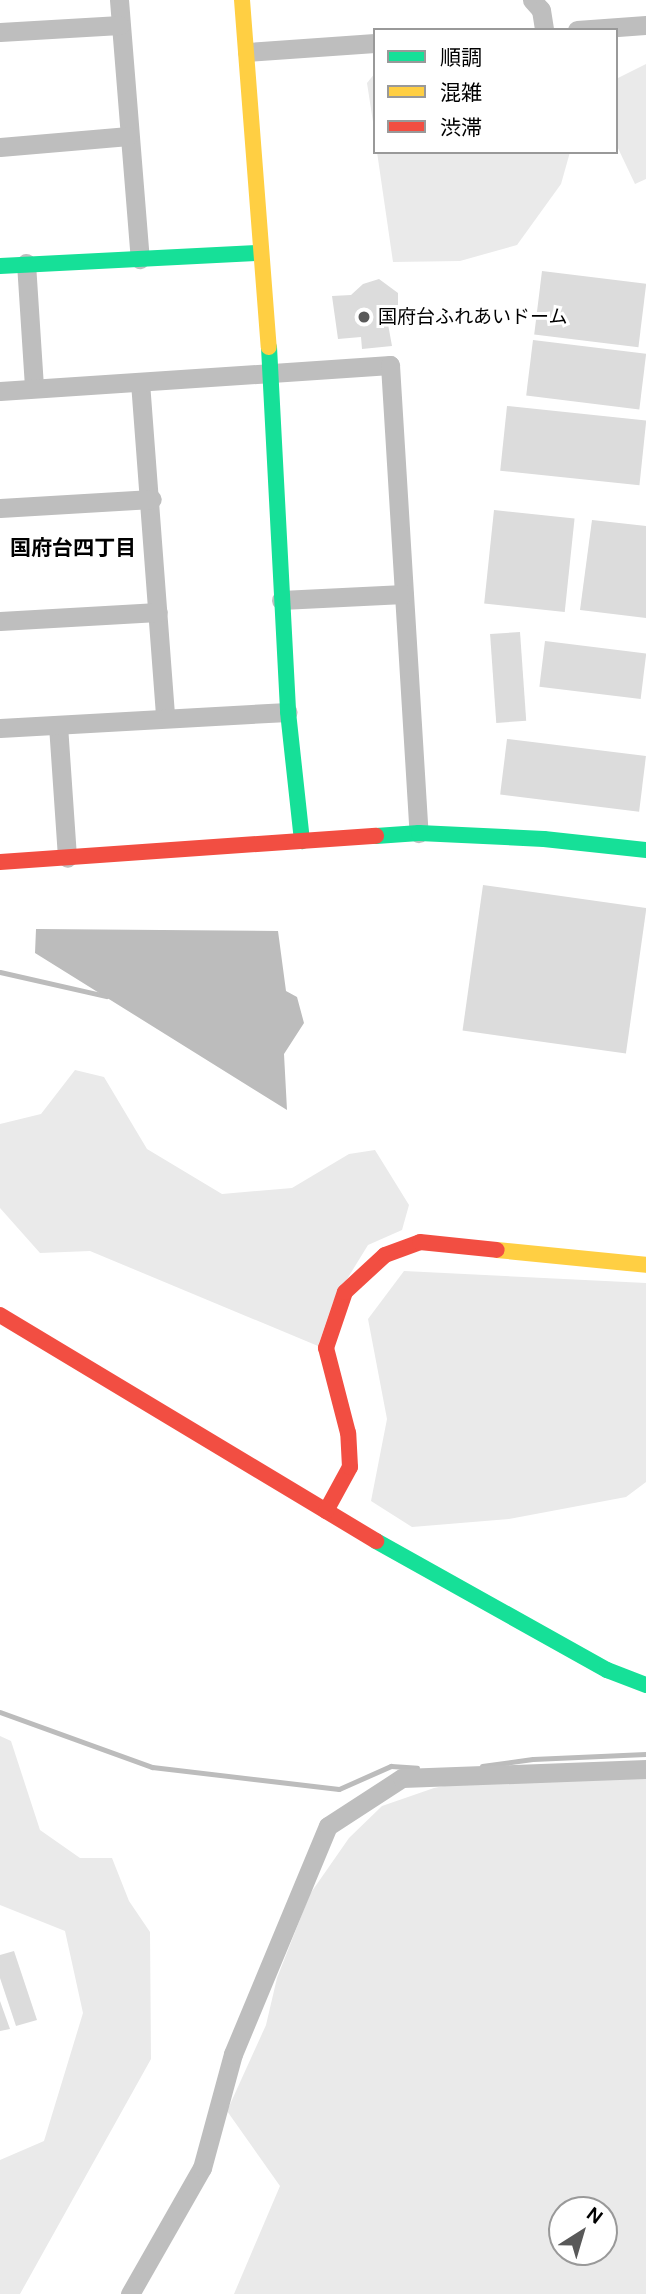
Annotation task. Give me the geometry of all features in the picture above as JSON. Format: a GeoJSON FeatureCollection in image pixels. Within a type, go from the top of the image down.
{"type":"FeatureCollection","features":[{"type":"Feature","properties":{"kind":"street"},"geometry":{"type":"LineString","coordinates":[[119,0],[140,258]]}},
{"type":"Feature","properties":{"kind":"street"},"geometry":{"type":"LineString","coordinates":[[242,0],[271,372],[288,712],[302,841]]}},
{"type":"Feature","properties":{"kind":"street"},"geometry":{"type":"LineString","coordinates":[[532,0],[541,10],[544,28]]}},
{"type":"Feature","properties":{"kind":"street"},"geometry":{"type":"LineString","coordinates":[[0,32],[120,24]]}},
{"type":"Feature","properties":{"kind":"street"},"geometry":{"type":"LineString","coordinates":[[605,28],[646,25]]}},
{"type":"Feature","properties":{"kind":"street"},"geometry":{"type":"LineString","coordinates":[[247,52],[373,43]]}},
{"type":"Feature","properties":{"kind":"street"},"geometry":{"type":"LineString","coordinates":[[0,147],[129,136]]}},
{"type":"Feature","properties":{"kind":"street"},"geometry":{"type":"LineString","coordinates":[[0,266],[260,253]]}},
{"type":"Feature","properties":{"kind":"street"},"geometry":{"type":"LineString","coordinates":[[26,263],[34,388]]}},
{"type":"Feature","properties":{"kind":"street"},"geometry":{"type":"LineString","coordinates":[[0,391],[390,365],[419,833]]}},
{"type":"Feature","properties":{"kind":"street"},"geometry":{"type":"LineString","coordinates":[[140,382],[152,499],[165,718]]}},
{"type":"Feature","properties":{"kind":"street"},"geometry":{"type":"LineString","coordinates":[[0,508],[152,499]]}},
{"type":"Feature","properties":{"kind":"street"},"geometry":{"type":"LineString","coordinates":[[281,600],[404,594]]}},
{"type":"Feature","properties":{"kind":"street"},"geometry":{"type":"LineString","coordinates":[[0,621],[158,612]]}},
{"type":"Feature","properties":{"kind":"street"},"geometry":{"type":"LineString","coordinates":[[0,728],[288,712]]}},
{"type":"Feature","properties":{"kind":"street"},"geometry":{"type":"LineString","coordinates":[[58,725],[67,858]]}},
{"type":"Feature","properties":{"kind":"street"},"geometry":{"type":"LineString","coordinates":[[0,862],[419,833],[544,839],[646,850]]}},
{"type":"Feature","properties":{"kind":"street"},"geometry":{"type":"LineString","coordinates":[[326,1511],[350,1467],[348,1433],[326,1348],[345,1292],[365,1270],[385,1255],[420,1242],[646,1265]]}},
{"type":"Feature","properties":{"kind":"street"},"geometry":{"type":"LineString","coordinates":[[0,1315],[326,1511],[607,1670],[646,1685]]}},
{"type":"Feature","properties":{"kind":"street"},"geometry":{"type":"LineString","coordinates":[[130,2294],[202,2168],[233,2054],[328,1826],[402,1778],[646,1769]]}},
{"type":"Feature","properties":{"kind":"shaded area"},"geometry":{"type":"Polygon","coordinates":[[[646,64],[646,179],[635,184],[618,148],[618,78],[646,64]]]}},
{"type":"Feature","properties":{"kind":"shaded area"},"geometry":{"type":"Polygon","coordinates":[[[373,76],[373,122],[367,83],[373,76]]]}},
{"type":"Feature","properties":{"kind":"shaded area"},"geometry":{"type":"Polygon","coordinates":[[[377,154],[569,154],[561,184],[517,245],[460,261],[393,262],[377,154]]]}},
{"type":"Feature","properties":{"kind":"shaded area"},"geometry":{"type":"Polygon","coordinates":[[[36,929],[278,931],[286,991],[297,997],[304,1023],[284,1054],[287,1110],[35,953],[36,929]]]}},
{"type":"Feature","properties":{"kind":"shaded area"},"geometry":{"type":"Polygon","coordinates":[[[75,1070],[104,1077],[147,1149],[222,1194],[292,1188],[349,1154],[375,1150],[409,1205],[402,1230],[368,1245],[333,1302],[318,1346],[90,1251],[40,1253],[0,1208],[0,1124],[41,1114],[75,1070]]]}},
{"type":"Feature","properties":{"kind":"shaded area"},"geometry":{"type":"Polygon","coordinates":[[[404,1271],[646,1283],[646,1482],[626,1497],[509,1519],[412,1527],[371,1501],[387,1419],[368,1319],[404,1271]]]}},
{"type":"Feature","properties":{"kind":"shaded area"},"geometry":{"type":"Polygon","coordinates":[[[0,1736],[11,1741],[40,1830],[80,1858],[112,1858],[129,1901],[150,1932],[151,2059],[20,2294],[0,2294],[0,2160],[44,2141],[83,2013],[65,1931],[0,1905],[0,1736]]]}},
{"type":"Feature","properties":{"kind":"shaded area"},"geometry":{"type":"Polygon","coordinates":[[[494,1776],[646,1777],[646,2294],[234,2294],[280,2186],[227,2111],[266,2025],[277,1978],[310,1894],[349,1838],[382,1806],[434,1788],[494,1776]]]}},
{"type":"Feature","properties":{"kind":"building"},"geometry":{"type":"Polygon","coordinates":[[[542,271],[646,284],[638,347],[534,335],[542,271]]]}},
{"type":"Feature","properties":{"kind":"building","name":"国府台ふれあいドーム"},"geometry":{"type":"Polygon","coordinates":[[[379,279],[398,293],[398,311],[388,324],[392,346],[362,349],[361,337],[338,339],[332,296],[351,295],[363,284],[379,279]]]}},
{"type":"Feature","properties":{"kind":"building"},"geometry":{"type":"Polygon","coordinates":[[[533,340],[646,354],[639,409],[526,396],[533,340]]]}},
{"type":"Feature","properties":{"kind":"building"},"geometry":{"type":"Polygon","coordinates":[[[507,406],[646,421],[639,485],[500,471],[507,406]]]}},
{"type":"Feature","properties":{"kind":"building"},"geometry":{"type":"Polygon","coordinates":[[[494,510],[575,518],[565,612],[484,603],[494,510]]]}},
{"type":"Feature","properties":{"kind":"building"},"geometry":{"type":"Polygon","coordinates":[[[592,520],[646,526],[646,618],[580,610],[592,520]]]}},
{"type":"Feature","properties":{"kind":"building"},"geometry":{"type":"Polygon","coordinates":[[[520,632],[526,721],[496,723],[490,634],[520,632]]]}},
{"type":"Feature","properties":{"kind":"building"},"geometry":{"type":"Polygon","coordinates":[[[545,641],[646,653],[641,699],[539,687],[545,641]]]}},
{"type":"Feature","properties":{"kind":"building"},"geometry":{"type":"Polygon","coordinates":[[[507,739],[646,756],[639,812],[500,795],[507,739]]]}},
{"type":"Feature","properties":{"kind":"building"},"geometry":{"type":"Polygon","coordinates":[[[483,885],[646,908],[626,1054],[463,1031],[483,885]]]}},
{"type":"Feature","properties":{"kind":"building"},"geometry":{"type":"Polygon","coordinates":[[[14,1951],[37,2020],[16,2026],[0,1978],[0,1955],[14,1951]]]}},
{"type":"Feature","properties":{"kind":"building"},"geometry":{"type":"Polygon","coordinates":[[[0,2001],[10,2029],[0,2031],[0,2001]]]}},
{"type":"Feature","properties":{"kind":"waterway"},"geometry":{"type":"LineString","coordinates":[[0,972],[106,996]]}},
{"type":"Feature","properties":{"kind":"waterway"},"geometry":{"type":"LineString","coordinates":[[0,1712],[152,1767],[339,1789],[391,1766],[417,1768]]}},
{"type":"Feature","properties":{"kind":"waterway"},"geometry":{"type":"LineString","coordinates":[[482,1766],[533,1759],[646,1754]]}},
{"type":"Feature","properties":{"kind":"traffic: fast"},"geometry":{"type":"LineString","coordinates":[[0,266],[260,253]]}},
{"type":"Feature","properties":{"kind":"traffic: fast"},"geometry":{"type":"LineString","coordinates":[[269,347],[288,712],[302,841]]}},
{"type":"Feature","properties":{"kind":"traffic: fast"},"geometry":{"type":"LineString","coordinates":[[376,836],[419,833],[544,839],[646,850]]}},
{"type":"Feature","properties":{"kind":"traffic: fast"},"geometry":{"type":"LineString","coordinates":[[376,1541],[607,1670],[646,1685]]}},
{"type":"Feature","properties":{"kind":"traffic: slow"},"geometry":{"type":"LineString","coordinates":[[242,0],[269,347]]}},
{"type":"Feature","properties":{"kind":"traffic: slow"},"geometry":{"type":"LineString","coordinates":[[497,1250],[646,1265]]}},
{"type":"Feature","properties":{"kind":"traffic: jam"},"geometry":{"type":"LineString","coordinates":[[0,862],[376,836]]}},
{"type":"Feature","properties":{"kind":"traffic: jam"},"geometry":{"type":"LineString","coordinates":[[326,1511],[350,1467],[348,1433],[326,1348],[345,1292],[385,1255],[420,1242],[497,1250]]}},
{"type":"Feature","properties":{"kind":"traffic: jam"},"geometry":{"type":"LineString","coordinates":[[0,1315],[376,1541]]}},
{"type":"Feature","properties":{"kind":"place","name":"国府台ふれあいドーム"},"geometry":{"type":"Point","coordinates":[364,317]}},
{"type":"Feature","properties":{"kind":"district","name":"国府台四丁目"},"geometry":{"type":"Point","coordinates":[73,548]}}]}
